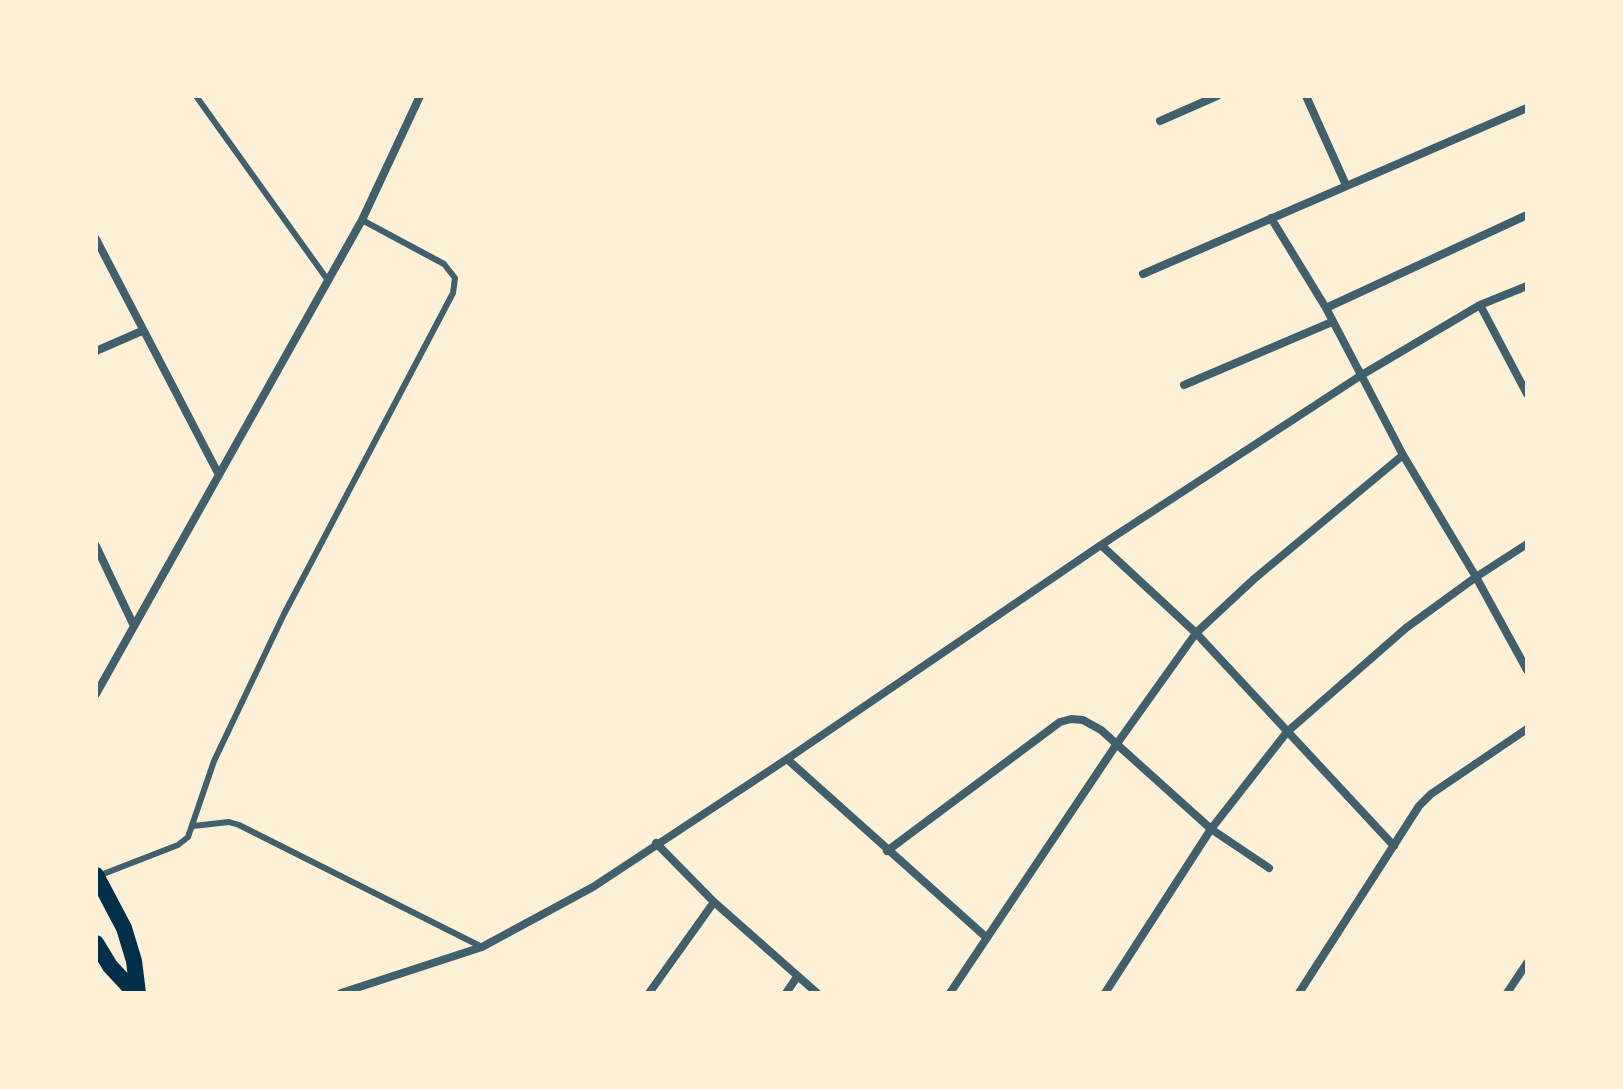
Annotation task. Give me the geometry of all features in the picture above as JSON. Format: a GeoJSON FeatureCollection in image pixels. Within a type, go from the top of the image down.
{"type":"FeatureCollection","features":[{"type":"Feature","properties":{"kind":"main road"},"geometry":{"type":"LineString","coordinates":[[96,876],[124,928],[134,961],[137,993]]}},
{"type":"Feature","properties":{"kind":"main road"},"geometry":{"type":"LineString","coordinates":[[96,943],[110,966],[137,993]]}},
{"type":"Feature","properties":{"kind":"street"},"geometry":{"type":"LineString","coordinates":[[96,694],[362,220],[420,96]]}},
{"type":"Feature","properties":{"kind":"street"},"geometry":{"type":"LineString","coordinates":[[1160,121],[1217,96]]}},
{"type":"Feature","properties":{"kind":"street"},"geometry":{"type":"LineString","coordinates":[[1306,96],[1346,185]]}},
{"type":"Feature","properties":{"kind":"street"},"geometry":{"type":"LineString","coordinates":[[1143,274],[1527,108]]}},
{"type":"Feature","properties":{"kind":"street"},"geometry":{"type":"LineString","coordinates":[[1326,308],[1527,215]]}},
{"type":"Feature","properties":{"kind":"street"},"geometry":{"type":"LineString","coordinates":[[1271,218],[1326,308],[1403,455],[1527,670]]}},
{"type":"Feature","properties":{"kind":"street"},"geometry":{"type":"LineString","coordinates":[[96,239],[219,475]]}},
{"type":"Feature","properties":{"kind":"street"},"geometry":{"type":"LineString","coordinates":[[341,993],[482,947],[593,887],[1101,545],[1360,376],[1480,305],[1527,286]]}},
{"type":"Feature","properties":{"kind":"street"},"geometry":{"type":"LineString","coordinates":[[1480,305],[1527,394]]}},
{"type":"Feature","properties":{"kind":"street"},"geometry":{"type":"LineString","coordinates":[[1184,385],[1332,322]]}},
{"type":"Feature","properties":{"kind":"street"},"geometry":{"type":"LineString","coordinates":[[96,351],[142,331]]}},
{"type":"Feature","properties":{"kind":"street"},"geometry":{"type":"LineString","coordinates":[[950,993],[1116,745],[1196,633],[1254,579],[1403,455]]}},
{"type":"Feature","properties":{"kind":"street"},"geometry":{"type":"LineString","coordinates":[[1105,993],[1211,829],[1287,732],[1406,628],[1527,544]]}},
{"type":"Feature","properties":{"kind":"street"},"geometry":{"type":"LineString","coordinates":[[1101,545],[1196,633],[1394,846]]}},
{"type":"Feature","properties":{"kind":"street"},"geometry":{"type":"LineString","coordinates":[[96,546],[134,626]]}},
{"type":"Feature","properties":{"kind":"street"},"geometry":{"type":"LineString","coordinates":[[887,851],[1060,722],[1083,720],[1211,829],[1269,868]]}},
{"type":"Feature","properties":{"kind":"street"},"geometry":{"type":"LineString","coordinates":[[1299,993],[1419,806],[1431,794],[1527,729]]}},
{"type":"Feature","properties":{"kind":"street"},"geometry":{"type":"LineString","coordinates":[[787,759],[987,938]]}},
{"type":"Feature","properties":{"kind":"street"},"geometry":{"type":"LineString","coordinates":[[656,843],[714,902],[817,993]]}},
{"type":"Feature","properties":{"kind":"street"},"geometry":{"type":"LineString","coordinates":[[649,993],[714,902]]}},
{"type":"Feature","properties":{"kind":"street"},"geometry":{"type":"LineString","coordinates":[[1507,993],[1527,963]]}},
{"type":"Feature","properties":{"kind":"street"},"geometry":{"type":"LineString","coordinates":[[786,993],[797,977]]}},
{"type":"Feature","properties":{"kind":"lane"},"geometry":{"type":"LineString","coordinates":[[196,96],[327,279]]}},
{"type":"Feature","properties":{"kind":"lane"},"geometry":{"type":"LineString","coordinates":[[96,876],[178,845],[188,837],[214,761],[284,614],[453,293],[455,278],[444,264],[362,220]]}},
{"type":"Feature","properties":{"kind":"lane"},"geometry":{"type":"LineString","coordinates":[[193,826],[229,822],[239,825],[482,947]]}}]}
